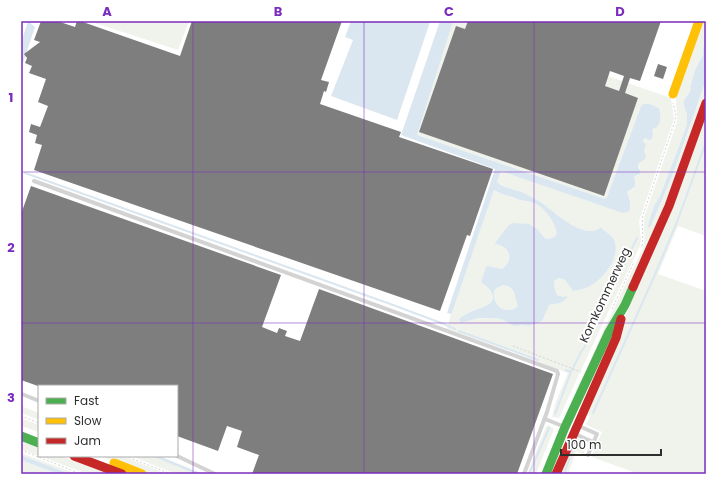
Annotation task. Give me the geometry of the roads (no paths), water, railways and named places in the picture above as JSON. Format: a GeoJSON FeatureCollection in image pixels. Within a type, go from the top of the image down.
{"type":"FeatureCollection","features":[{"type":"Feature","properties":{"kind":"main road"},"geometry":{"type":"LineString","coordinates":[[673,94],[699,21]]}},
{"type":"Feature","properties":{"kind":"main road","name":"Komkommerweg"},"geometry":{"type":"LineString","coordinates":[[546,474],[565,427],[608,332],[625,305],[659,230],[706,103]]}},
{"type":"Feature","properties":{"kind":"main road","name":"Komkommerweg"},"geometry":{"type":"LineString","coordinates":[[556,474],[616,338],[625,305]]}},
{"type":"Feature","properties":{"kind":"main road"},"geometry":{"type":"LineString","coordinates":[[21,428],[38,434]]}},
{"type":"Feature","properties":{"kind":"main road"},"geometry":{"type":"LineString","coordinates":[[21,436],[38,443]]}},
{"type":"Feature","properties":{"kind":"main road"},"geometry":{"type":"LineString","coordinates":[[77,457],[122,474]]}},
{"type":"Feature","properties":{"kind":"main road"},"geometry":{"type":"LineString","coordinates":[[100,457],[142,474]]}},
{"type":"Feature","properties":{"kind":"lane"},"geometry":{"type":"LineString","coordinates":[[34,181],[557,372],[558,374],[545,419],[524,474]]}},
{"type":"Feature","properties":{"kind":"lane"},"geometry":{"type":"LineString","coordinates":[[22,394],[38,401]]}},
{"type":"Feature","properties":{"kind":"lane"},"geometry":{"type":"LineString","coordinates":[[545,419],[565,427],[597,434],[588,455]]}},
{"type":"Feature","properties":{"kind":"lane"},"geometry":{"type":"LineString","coordinates":[[565,427],[575,429],[593,442]]}},
{"type":"Feature","properties":{"kind":"lane"},"geometry":{"type":"LineString","coordinates":[[178,456],[215,474]]}},
{"type":"Feature","properties":{"kind":"waterway"},"geometry":{"type":"LineString","coordinates":[[593,413],[677,222],[706,142]]}},
{"type":"Feature","properties":{"kind":"waterway"},"geometry":{"type":"LineString","coordinates":[[25,173],[393,305],[455,329]]}},
{"type":"Feature","properties":{"kind":"waterway"},"geometry":{"type":"LineString","coordinates":[[604,306],[637,238]]}},
{"type":"Feature","properties":{"kind":"waterway"},"geometry":{"type":"LineString","coordinates":[[555,414],[571,372],[588,342],[601,314]]}},
{"type":"Feature","properties":{"kind":"waterway"},"geometry":{"type":"LineString","coordinates":[[459,331],[538,360]]}},
{"type":"Feature","properties":{"kind":"waterway"},"geometry":{"type":"LineString","coordinates":[[566,370],[571,372]]}},
{"type":"Feature","properties":{"kind":"waterway"},"geometry":{"type":"LineString","coordinates":[[529,474],[549,428]]}},
{"type":"Feature","properties":{"kind":"waterway"},"geometry":{"type":"LineString","coordinates":[[564,474],[573,448],[577,446],[581,447]]}}]}
